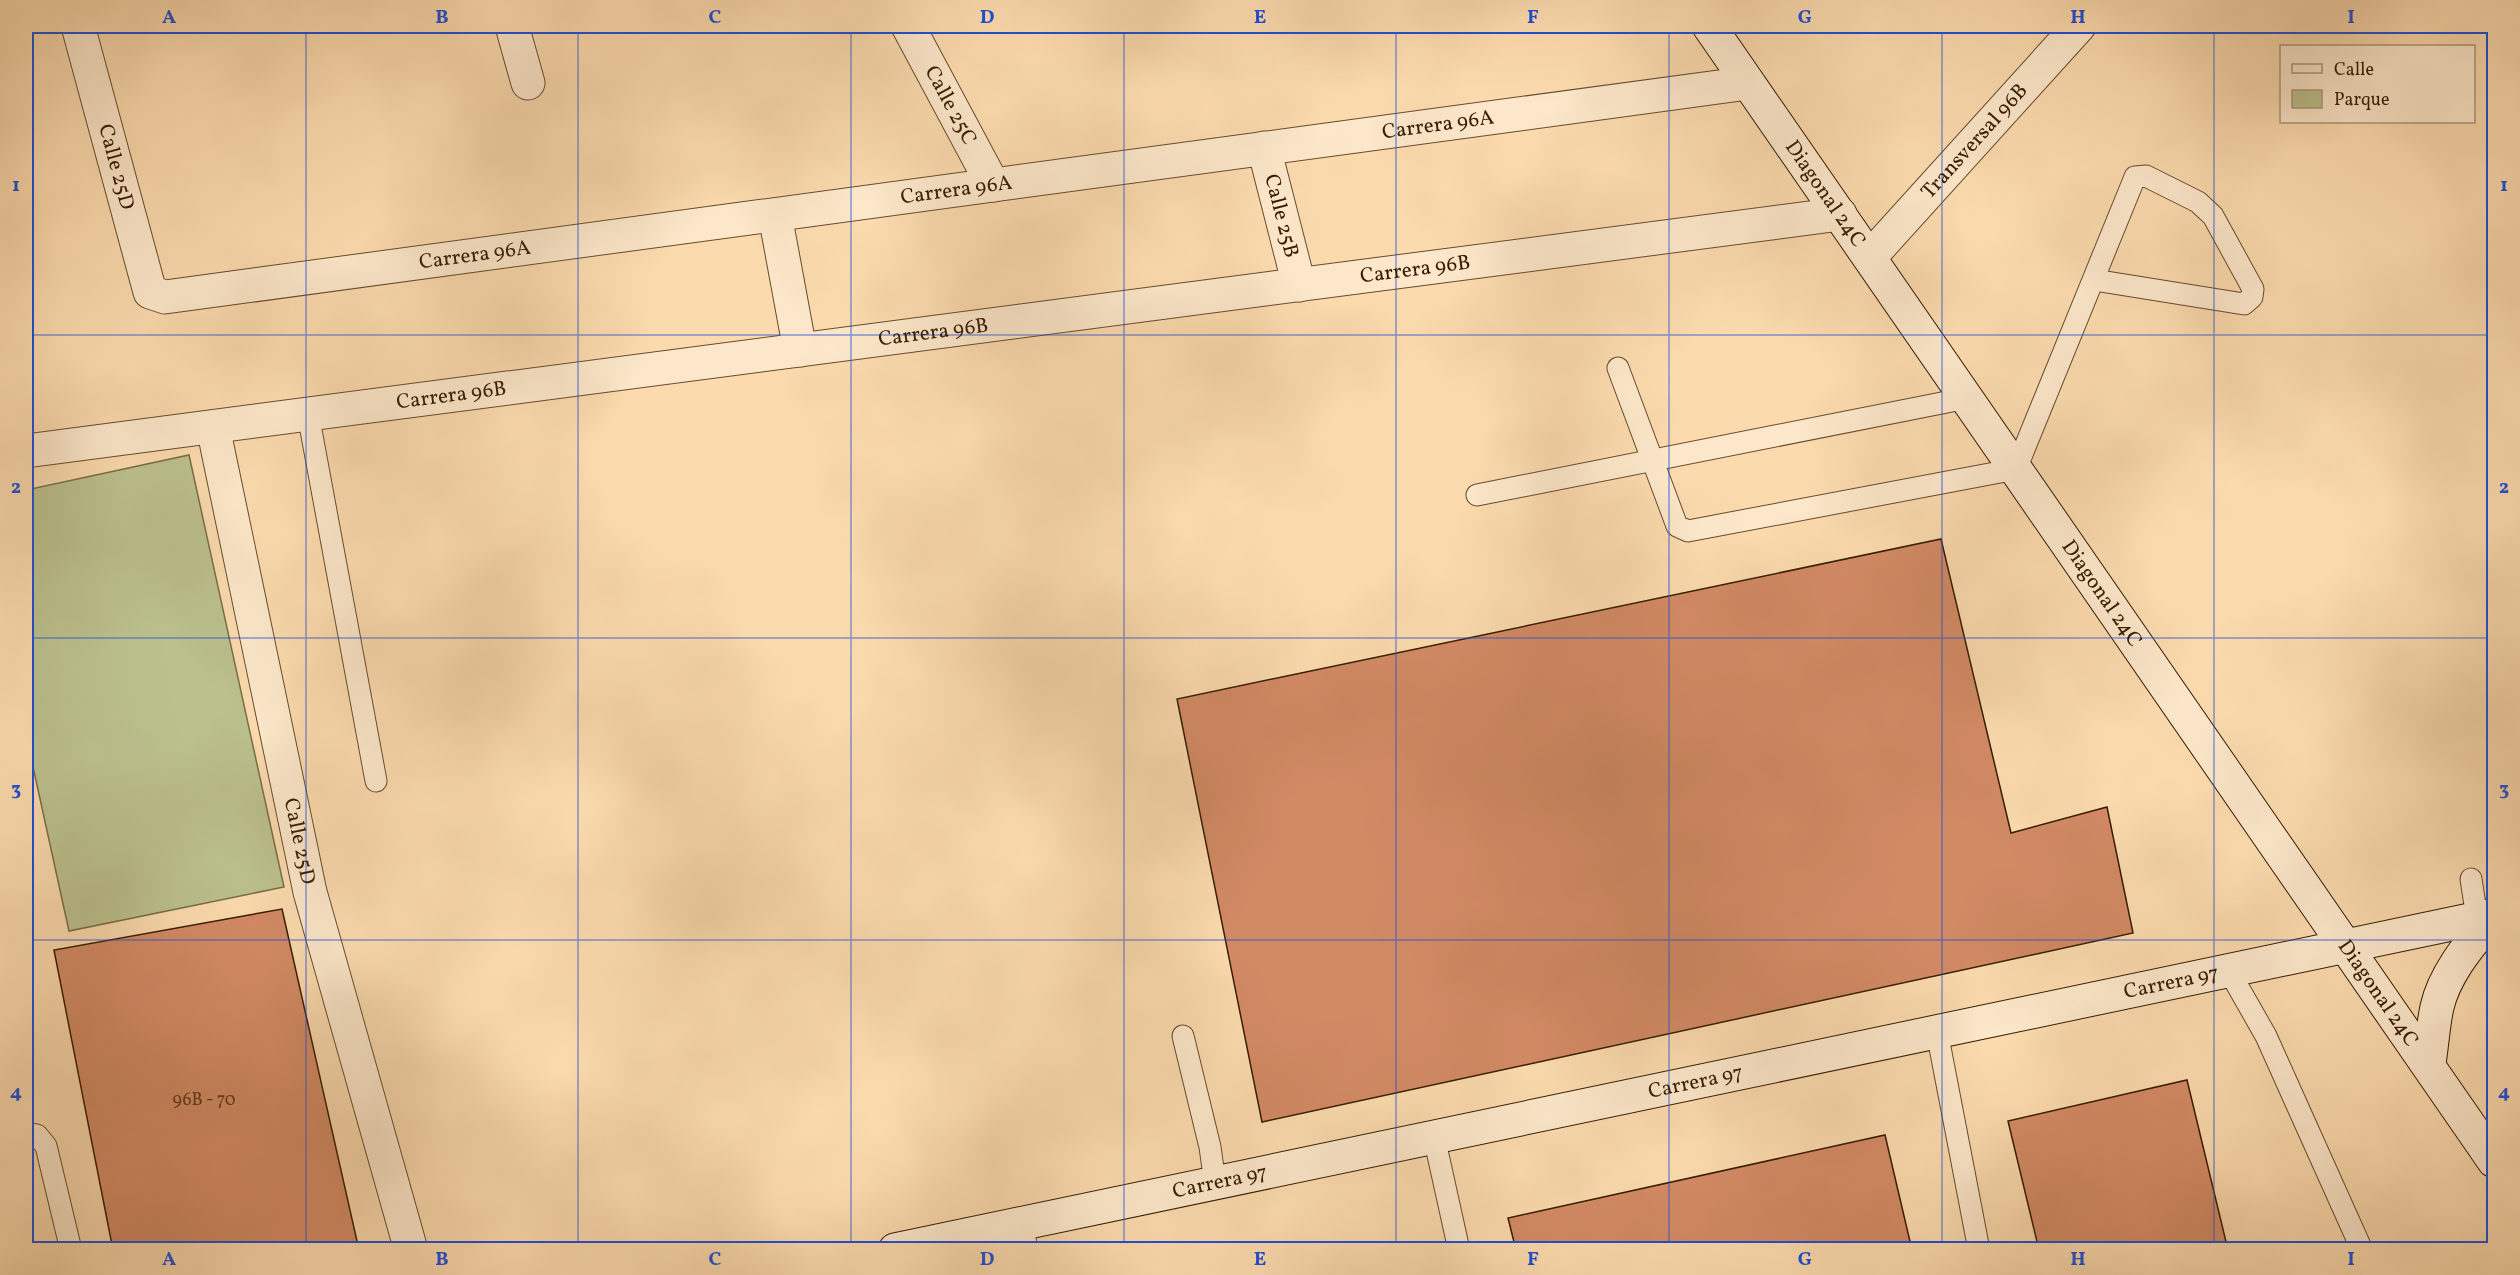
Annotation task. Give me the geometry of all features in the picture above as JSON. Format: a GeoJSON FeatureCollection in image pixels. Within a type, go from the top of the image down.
{"type":"FeatureCollection","features":[{"type":"Feature","properties":{"kind":"street","name":"Calle 25D"},"geometry":{"type":"LineString","coordinates":[[78,26],[150,292],[165,297]]}},
{"type":"Feature","properties":{"kind":"street"},"geometry":{"type":"LineString","coordinates":[[512,26],[528,83]]}},
{"type":"Feature","properties":{"kind":"street","name":"Calle 25C"},"geometry":{"type":"LineString","coordinates":[[908,26],[993,185]]}},
{"type":"Feature","properties":{"kind":"street","name":"Diagonal 24C"},"geometry":{"type":"LineString","coordinates":[[1709,26],[2429,1063],[2494,1161]]}},
{"type":"Feature","properties":{"kind":"street","name":"Transversal 96B"},"geometry":{"type":"LineString","coordinates":[[1870,257],[2079,26]]}},
{"type":"Feature","properties":{"kind":"street","name":"Carrera 96A"},"geometry":{"type":"LineString","coordinates":[[165,297],[1749,82]]}},
{"type":"Feature","properties":{"kind":"street","name":"Calle 25B"},"geometry":{"type":"LineString","coordinates":[[1264,148],[1299,285]]}},
{"type":"Feature","properties":{"kind":"street"},"geometry":{"type":"LineString","coordinates":[[775,214],[800,350]]}},
{"type":"Feature","properties":{"kind":"street","name":"Carrera 96B"},"geometry":{"type":"LineString","coordinates":[[26,452],[1840,214]]}},
{"type":"Feature","properties":{"kind":"street","name":"Calle 25D"},"geometry":{"type":"LineString","coordinates":[[213,427],[310,892],[411,1250]]}},
{"type":"Feature","properties":{"kind":"street"},"geometry":{"type":"LineString","coordinates":[[2429,1063],[2438,1005],[2448,979],[2489,916]]}},
{"type":"Feature","properties":{"kind":"street","name":"Carrera 97"},"geometry":{"type":"LineString","coordinates":[[895,1250],[1025,1236],[1215,1183],[2489,916]]}},
{"type":"Feature","properties":{"kind":"lane"},"geometry":{"type":"LineString","coordinates":[[1618,368],[1677,526],[1688,531],[2016,469],[2135,177],[2146,176],[2198,202],[2213,216],[2253,289],[2252,297],[2244,304],[2094,280]]}},
{"type":"Feature","properties":{"kind":"lane"},"geometry":{"type":"LineString","coordinates":[[1477,495],[1968,398]]}},
{"type":"Feature","properties":{"kind":"lane"},"geometry":{"type":"LineString","coordinates":[[308,414],[376,781]]}},
{"type":"Feature","properties":{"kind":"lane"},"geometry":{"type":"LineString","coordinates":[[2471,879],[2489,916]]}},
{"type":"Feature","properties":{"kind":"lane"},"geometry":{"type":"LineString","coordinates":[[2229,970],[2266,1036],[2362,1250]]}},
{"type":"Feature","properties":{"kind":"lane"},"geometry":{"type":"LineString","coordinates":[[1937,1032],[1979,1250]]}},
{"type":"Feature","properties":{"kind":"lane"},"geometry":{"type":"LineString","coordinates":[[1183,1036],[1210,1147],[1215,1183]]}},
{"type":"Feature","properties":{"kind":"lane"},"geometry":{"type":"LineString","coordinates":[[26,1133],[37,1135],[46,1146],[71,1250]]}},
{"type":"Feature","properties":{"kind":"lane"},"geometry":{"type":"LineString","coordinates":[[1434,1137],[1458,1250]]}},
{"type":"Feature","properties":{"kind":"green space"},"geometry":{"type":"Polygon","coordinates":[[[189,455],[284,887],[69,931],[26,735],[26,490],[189,455]]]}},
{"type":"Feature","properties":{"kind":"building"},"geometry":{"type":"Polygon","coordinates":[[[1941,539],[2011,833],[2107,807],[2133,933],[1262,1122],[1177,699],[1941,539]]]}},
{"type":"Feature","properties":{"kind":"building"},"geometry":{"type":"Polygon","coordinates":[[[282,909],[359,1250],[113,1250],[54,950],[282,909]]]}},
{"type":"Feature","properties":{"kind":"building"},"geometry":{"type":"Polygon","coordinates":[[[2187,1080],[2228,1250],[2039,1250],[2008,1121],[2187,1080]]]}},
{"type":"Feature","properties":{"kind":"building"},"geometry":{"type":"Polygon","coordinates":[[[1885,1135],[1912,1250],[1516,1250],[1508,1218],[1885,1135]]]}}]}
